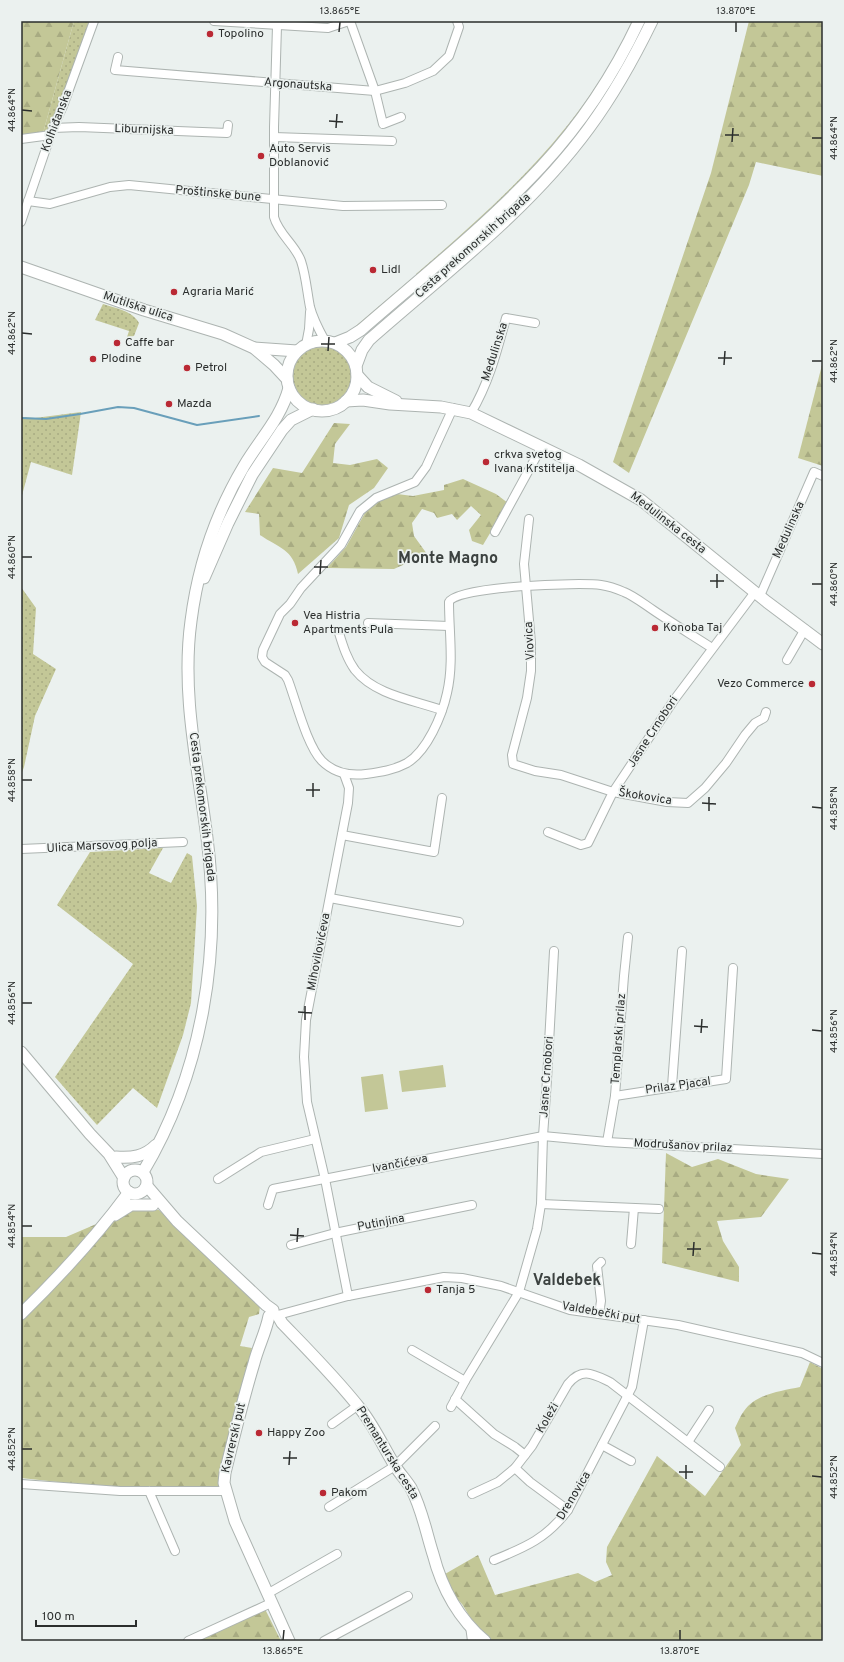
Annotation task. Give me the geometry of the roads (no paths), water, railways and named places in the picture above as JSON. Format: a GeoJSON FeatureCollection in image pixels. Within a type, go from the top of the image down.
{"type":"FeatureCollection","features":[{"type":"Feature","properties":{"kind":"main road","name":"Cesta prekomorskih brigada"},"geometry":{"type":"LineString","coordinates":[[330,342],[350,337],[362,330],[499,211],[542,166],[578,123],[604,86],[639,21]]}},
{"type":"Feature","properties":{"kind":"main road","name":"Cesta prekomorskih brigada"},"geometry":{"type":"LineString","coordinates":[[356,371],[362,350],[369,340],[504,222],[551,173],[588,129],[614,92],[641,45],[652,21]]}},
{"type":"Feature","properties":{"kind":"main road","name":"Mutilska ulica"},"geometry":{"type":"LineString","coordinates":[[21,267],[144,310],[223,334],[254,348],[274,366],[288,384]]}},
{"type":"Feature","properties":{"kind":"main road"},"geometry":{"type":"LineString","coordinates":[[356,371],[356,385],[352,393],[346,401],[336,408],[324,410],[313,409],[298,401],[288,384],[289,364],[302,348],[316,341],[330,342],[344,349],[351,356],[356,371],[364,384],[379,394],[406,405]]}},
{"type":"Feature","properties":{"kind":"main road","name":"Mutilska ulica"},"geometry":{"type":"LineString","coordinates":[[254,348],[302,348]]}},
{"type":"Feature","properties":{"kind":"main road","name":"Cesta prekomorskih brigada"},"geometry":{"type":"LineString","coordinates":[[137,1171],[161,1140],[188,1070],[205,1000],[210,954],[212,909],[211,871],[190,717],[188,676],[189,644],[194,597],[206,551],[224,502],[245,464],[279,416],[284,406],[288,384]]}},
{"type":"Feature","properties":{"kind":"main road"},"geometry":{"type":"LineString","coordinates":[[346,401],[363,400],[406,405]]}},
{"type":"Feature","properties":{"kind":"main road","name":"Medulinska cesta"},"geometry":{"type":"LineString","coordinates":[[406,405],[453,408],[471,413],[542,446],[614,483],[641,500],[757,594],[823,644]]}},
{"type":"Feature","properties":{"kind":"main road","name":"Cesta prekomorskih brigada"},"geometry":{"type":"LineString","coordinates":[[194,597],[252,475],[282,430],[291,420],[313,409]]}},
{"type":"Feature","properties":{"kind":"main road"},"geometry":{"type":"LineString","coordinates":[[21,1052],[90,1134],[113,1156],[147,1179],[108,1220],[66,1269],[21,1314]]}},
{"type":"Feature","properties":{"kind":"main road"},"geometry":{"type":"LineString","coordinates":[[113,1156],[139,1157],[148,1152],[161,1140]]}},
{"type":"Feature","properties":{"kind":"main road"},"geometry":{"type":"LineString","coordinates":[[113,1156],[124,1178],[124,1186],[138,1190]]}},
{"type":"Feature","properties":{"kind":"main road"},"geometry":{"type":"LineString","coordinates":[[124,1178],[128,1173],[137,1171]]}},
{"type":"Feature","properties":{"kind":"main road","name":"Premanturska cesta"},"geometry":{"type":"LineString","coordinates":[[138,1190],[153,1205],[177,1221]]}},
{"type":"Feature","properties":{"kind":"main road","name":"Premanturska cesta"},"geometry":{"type":"LineString","coordinates":[[138,1190],[177,1221],[274,1315],[335,1379],[357,1406],[410,1487],[421,1509],[433,1556],[445,1591],[458,1613],[485,1641]]}},
{"type":"Feature","properties":{"kind":"main road"},"geometry":{"type":"LineString","coordinates":[[108,1220],[131,1205],[153,1205]]}},
{"type":"Feature","properties":{"kind":"main road","name":"Kavrerski put"},"geometry":{"type":"LineString","coordinates":[[274,1315],[254,1361],[225,1473],[224,1484],[235,1521],[288,1641]]}},
{"type":"Feature","properties":{"kind":"street","name":"Kolhiđanska"},"geometry":{"type":"LineString","coordinates":[[21,222],[52,131],[63,106],[94,21]]}},
{"type":"Feature","properties":{"kind":"street"},"geometry":{"type":"LineString","coordinates":[[214,21],[328,28],[349,21],[374,91],[383,124],[400,117]]}},
{"type":"Feature","properties":{"kind":"street","name":"Argonautska"},"geometry":{"type":"LineString","coordinates":[[118,56],[115,70],[374,91],[405,83],[433,71],[449,56],[459,27],[457,21]]}},
{"type":"Feature","properties":{"kind":"street"},"geometry":{"type":"LineString","coordinates":[[277,26],[274,137],[274,217],[276,226],[296,250],[302,263],[310,309],[309,329],[302,348]]}},
{"type":"Feature","properties":{"kind":"street","name":"Liburnijska"},"geometry":{"type":"LineString","coordinates":[[21,139],[52,131],[86,128],[227,134],[228,125]]}},
{"type":"Feature","properties":{"kind":"street"},"geometry":{"type":"LineString","coordinates":[[274,137],[392,141]]}},
{"type":"Feature","properties":{"kind":"street","name":"Proštinske bune"},"geometry":{"type":"LineString","coordinates":[[28,201],[50,204],[110,187],[129,185],[343,206],[442,205]]}},
{"type":"Feature","properties":{"kind":"street"},"geometry":{"type":"LineString","coordinates":[[310,309],[318,328],[330,342]]}},
{"type":"Feature","properties":{"kind":"street","name":"Medulinska"},"geometry":{"type":"LineString","coordinates":[[471,413],[492,369],[506,318],[535,323]]}},
{"type":"Feature","properties":{"kind":"street"},"geometry":{"type":"LineString","coordinates":[[453,408],[426,467],[415,482],[376,498],[360,511],[341,545],[301,588],[290,604],[280,614],[263,650],[262,657],[265,662],[285,675],[288,680],[306,734],[321,760],[331,769],[344,774],[380,772],[390,770],[408,762],[423,747],[435,727],[447,693],[451,668],[449,602],[451,599],[464,593],[526,586],[575,583],[602,585],[625,593],[712,648]]}},
{"type":"Feature","properties":{"kind":"street"},"geometry":{"type":"LineString","coordinates":[[495,532],[542,446]]}},
{"type":"Feature","properties":{"kind":"street","name":"Medulinska"},"geometry":{"type":"LineString","coordinates":[[757,594],[814,472],[823,476]]}},
{"type":"Feature","properties":{"kind":"street","name":"Viovica"},"geometry":{"type":"LineString","coordinates":[[512,761],[512,755],[530,685],[531,671],[531,643],[524,557],[529,519]]}},
{"type":"Feature","properties":{"kind":"street","name":"Jasne Crnobori"},"geometry":{"type":"LineString","coordinates":[[548,832],[581,845],[588,843],[613,792],[674,700],[712,648],[757,594]]}},
{"type":"Feature","properties":{"kind":"street"},"geometry":{"type":"LineString","coordinates":[[368,623],[449,626]]}},
{"type":"Feature","properties":{"kind":"street"},"geometry":{"type":"LineString","coordinates":[[787,660],[805,629]]}},
{"type":"Feature","properties":{"kind":"street"},"geometry":{"type":"LineString","coordinates":[[338,633],[345,653],[355,669],[375,687],[442,710]]}},
{"type":"Feature","properties":{"kind":"street","name":"Škokovica"},"geometry":{"type":"LineString","coordinates":[[512,761],[513,764],[534,771],[561,775],[613,792],[667,802],[688,803],[705,788],[726,763],[755,723],[764,718],[766,712]]}},
{"type":"Feature","properties":{"kind":"street","name":"Mihovilovićeva"},"geometry":{"type":"LineString","coordinates":[[344,774],[349,788],[348,803],[306,1020],[304,1057],[307,1102],[325,1179],[348,1296]]}},
{"type":"Feature","properties":{"kind":"street"},"geometry":{"type":"LineString","coordinates":[[342,835],[434,852],[442,798]]}},
{"type":"Feature","properties":{"kind":"street","name":"Ulica Marsovog polja"},"geometry":{"type":"LineString","coordinates":[[21,849],[183,842]]}},
{"type":"Feature","properties":{"kind":"street"},"geometry":{"type":"LineString","coordinates":[[330,898],[459,922]]}},
{"type":"Feature","properties":{"kind":"street","name":"Templarski prilaz"},"geometry":{"type":"LineString","coordinates":[[607,1142],[615,1096],[628,937]]}},
{"type":"Feature","properties":{"kind":"street","name":"Jasne Crnobori"},"geometry":{"type":"LineString","coordinates":[[451,1407],[519,1292],[532,1251],[541,1204],[542,1136],[547,1080],[554,951]]}},
{"type":"Feature","properties":{"kind":"street"},"geometry":{"type":"LineString","coordinates":[[672,1086],[682,951]]}},
{"type":"Feature","properties":{"kind":"street","name":"Prilaz Pjacal"},"geometry":{"type":"LineString","coordinates":[[615,1096],[672,1086],[726,1080],[733,968]]}},
{"type":"Feature","properties":{"kind":"street","name":"Modrušanov prilaz"},"geometry":{"type":"LineString","coordinates":[[542,1136],[607,1142],[823,1154]]}},
{"type":"Feature","properties":{"kind":"street","name":"Ivančićeva"},"geometry":{"type":"LineString","coordinates":[[268,1205],[273,1190],[542,1136]]}},
{"type":"Feature","properties":{"kind":"street"},"geometry":{"type":"LineString","coordinates":[[218,1179],[262,1152],[315,1139]]}},
{"type":"Feature","properties":{"kind":"street"},"geometry":{"type":"LineString","coordinates":[[541,1204],[659,1209]]}},
{"type":"Feature","properties":{"kind":"street","name":"Putinjina"},"geometry":{"type":"LineString","coordinates":[[291,1245],[335,1233],[472,1205]]}},
{"type":"Feature","properties":{"kind":"street"},"geometry":{"type":"LineString","coordinates":[[631,1244],[634,1208]]}},
{"type":"Feature","properties":{"kind":"street"},"geometry":{"type":"LineString","coordinates":[[599,1314],[601,1301],[597,1266],[601,1262]]}},
{"type":"Feature","properties":{"kind":"street","name":"Valdebečki put"},"geometry":{"type":"LineString","coordinates":[[274,1315],[348,1296],[444,1277],[462,1278],[519,1292],[570,1310],[678,1325],[802,1353],[823,1363]]}},
{"type":"Feature","properties":{"kind":"street","name":"Drenovica"},"geometry":{"type":"LineString","coordinates":[[494,1560],[519,1550],[542,1538],[560,1521],[568,1510],[628,1396],[635,1378],[644,1320]]}},
{"type":"Feature","properties":{"kind":"street"},"geometry":{"type":"LineString","coordinates":[[412,1350],[465,1381]]}},
{"type":"Feature","properties":{"kind":"street","name":"Koleži"},"geometry":{"type":"LineString","coordinates":[[472,1494],[498,1482],[515,1468],[532,1446],[568,1384],[578,1375],[586,1373],[598,1376],[610,1382],[720,1467]]}},
{"type":"Feature","properties":{"kind":"street"},"geometry":{"type":"LineString","coordinates":[[455,1399],[494,1434],[515,1447],[524,1455]]}},
{"type":"Feature","properties":{"kind":"street"},"geometry":{"type":"LineString","coordinates":[[332,1424],[357,1406]]}},
{"type":"Feature","properties":{"kind":"street"},"geometry":{"type":"LineString","coordinates":[[688,1442],[709,1410]]}},
{"type":"Feature","properties":{"kind":"street"},"geometry":{"type":"LineString","coordinates":[[329,1507],[395,1466],[435,1426]]}},
{"type":"Feature","properties":{"kind":"street"},"geometry":{"type":"LineString","coordinates":[[602,1445],[631,1461]]}},
{"type":"Feature","properties":{"kind":"street"},"geometry":{"type":"LineString","coordinates":[[515,1468],[530,1482],[568,1510]]}},
{"type":"Feature","properties":{"kind":"street"},"geometry":{"type":"LineString","coordinates":[[21,1484],[95,1490],[226,1491]]}},
{"type":"Feature","properties":{"kind":"street"},"geometry":{"type":"LineString","coordinates":[[149,1491],[175,1551]]}},
{"type":"Feature","properties":{"kind":"street"},"geometry":{"type":"LineString","coordinates":[[188,1641],[269,1599],[337,1554]]}},
{"type":"Feature","properties":{"kind":"street"},"geometry":{"type":"LineString","coordinates":[[324,1641],[408,1596]]}},
{"type":"Feature","properties":{"kind":"street"},"geometry":{"type":"LineString","coordinates":[[470,1626],[472,1641]]}},
{"type":"Feature","properties":{"kind":"waterway"},"geometry":{"type":"LineString","coordinates":[[21,418],[46,419],[118,407],[134,408],[197,425],[259,416]]}},
{"type":"Feature","properties":{"kind":"place","name":"Topolino"},"geometry":{"type":"Point","coordinates":[210,34]}},
{"type":"Feature","properties":{"kind":"place","name":"Auto Servis Doblanović"},"geometry":{"type":"Point","coordinates":[261,156]}},
{"type":"Feature","properties":{"kind":"place","name":"Lidl"},"geometry":{"type":"Point","coordinates":[373,270]}},
{"type":"Feature","properties":{"kind":"place","name":"Agraria Marić"},"geometry":{"type":"Point","coordinates":[174,292]}},
{"type":"Feature","properties":{"kind":"place","name":"Caffe bar"},"geometry":{"type":"Point","coordinates":[117,343]}},
{"type":"Feature","properties":{"kind":"place","name":"Plodine"},"geometry":{"type":"Point","coordinates":[93,359]}},
{"type":"Feature","properties":{"kind":"place","name":"Petrol"},"geometry":{"type":"Point","coordinates":[187,368]}},
{"type":"Feature","properties":{"kind":"place","name":"Mazda"},"geometry":{"type":"Point","coordinates":[169,404]}},
{"type":"Feature","properties":{"kind":"place","name":"crkva svetog Ivana Krstitelja"},"geometry":{"type":"Point","coordinates":[486,462]}},
{"type":"Feature","properties":{"kind":"place","name":"Vea Histria Apartments Pula"},"geometry":{"type":"Point","coordinates":[295,623]}},
{"type":"Feature","properties":{"kind":"place","name":"Konoba Taj"},"geometry":{"type":"Point","coordinates":[655,628]}},
{"type":"Feature","properties":{"kind":"place","name":"Vezo Commerce"},"geometry":{"type":"Point","coordinates":[812,684]}},
{"type":"Feature","properties":{"kind":"place","name":"Tanja 5"},"geometry":{"type":"Point","coordinates":[428,1290]}},
{"type":"Feature","properties":{"kind":"place","name":"Happy Zoo"},"geometry":{"type":"Point","coordinates":[259,1433]}},
{"type":"Feature","properties":{"kind":"place","name":"Pakom"},"geometry":{"type":"Point","coordinates":[323,1493]}},
{"type":"Feature","properties":{"kind":"district","name":"Monte Magno"},"geometry":{"type":"Point","coordinates":[448,559]}},
{"type":"Feature","properties":{"kind":"district","name":"Valdebek"},"geometry":{"type":"Point","coordinates":[567,1281]}}]}
